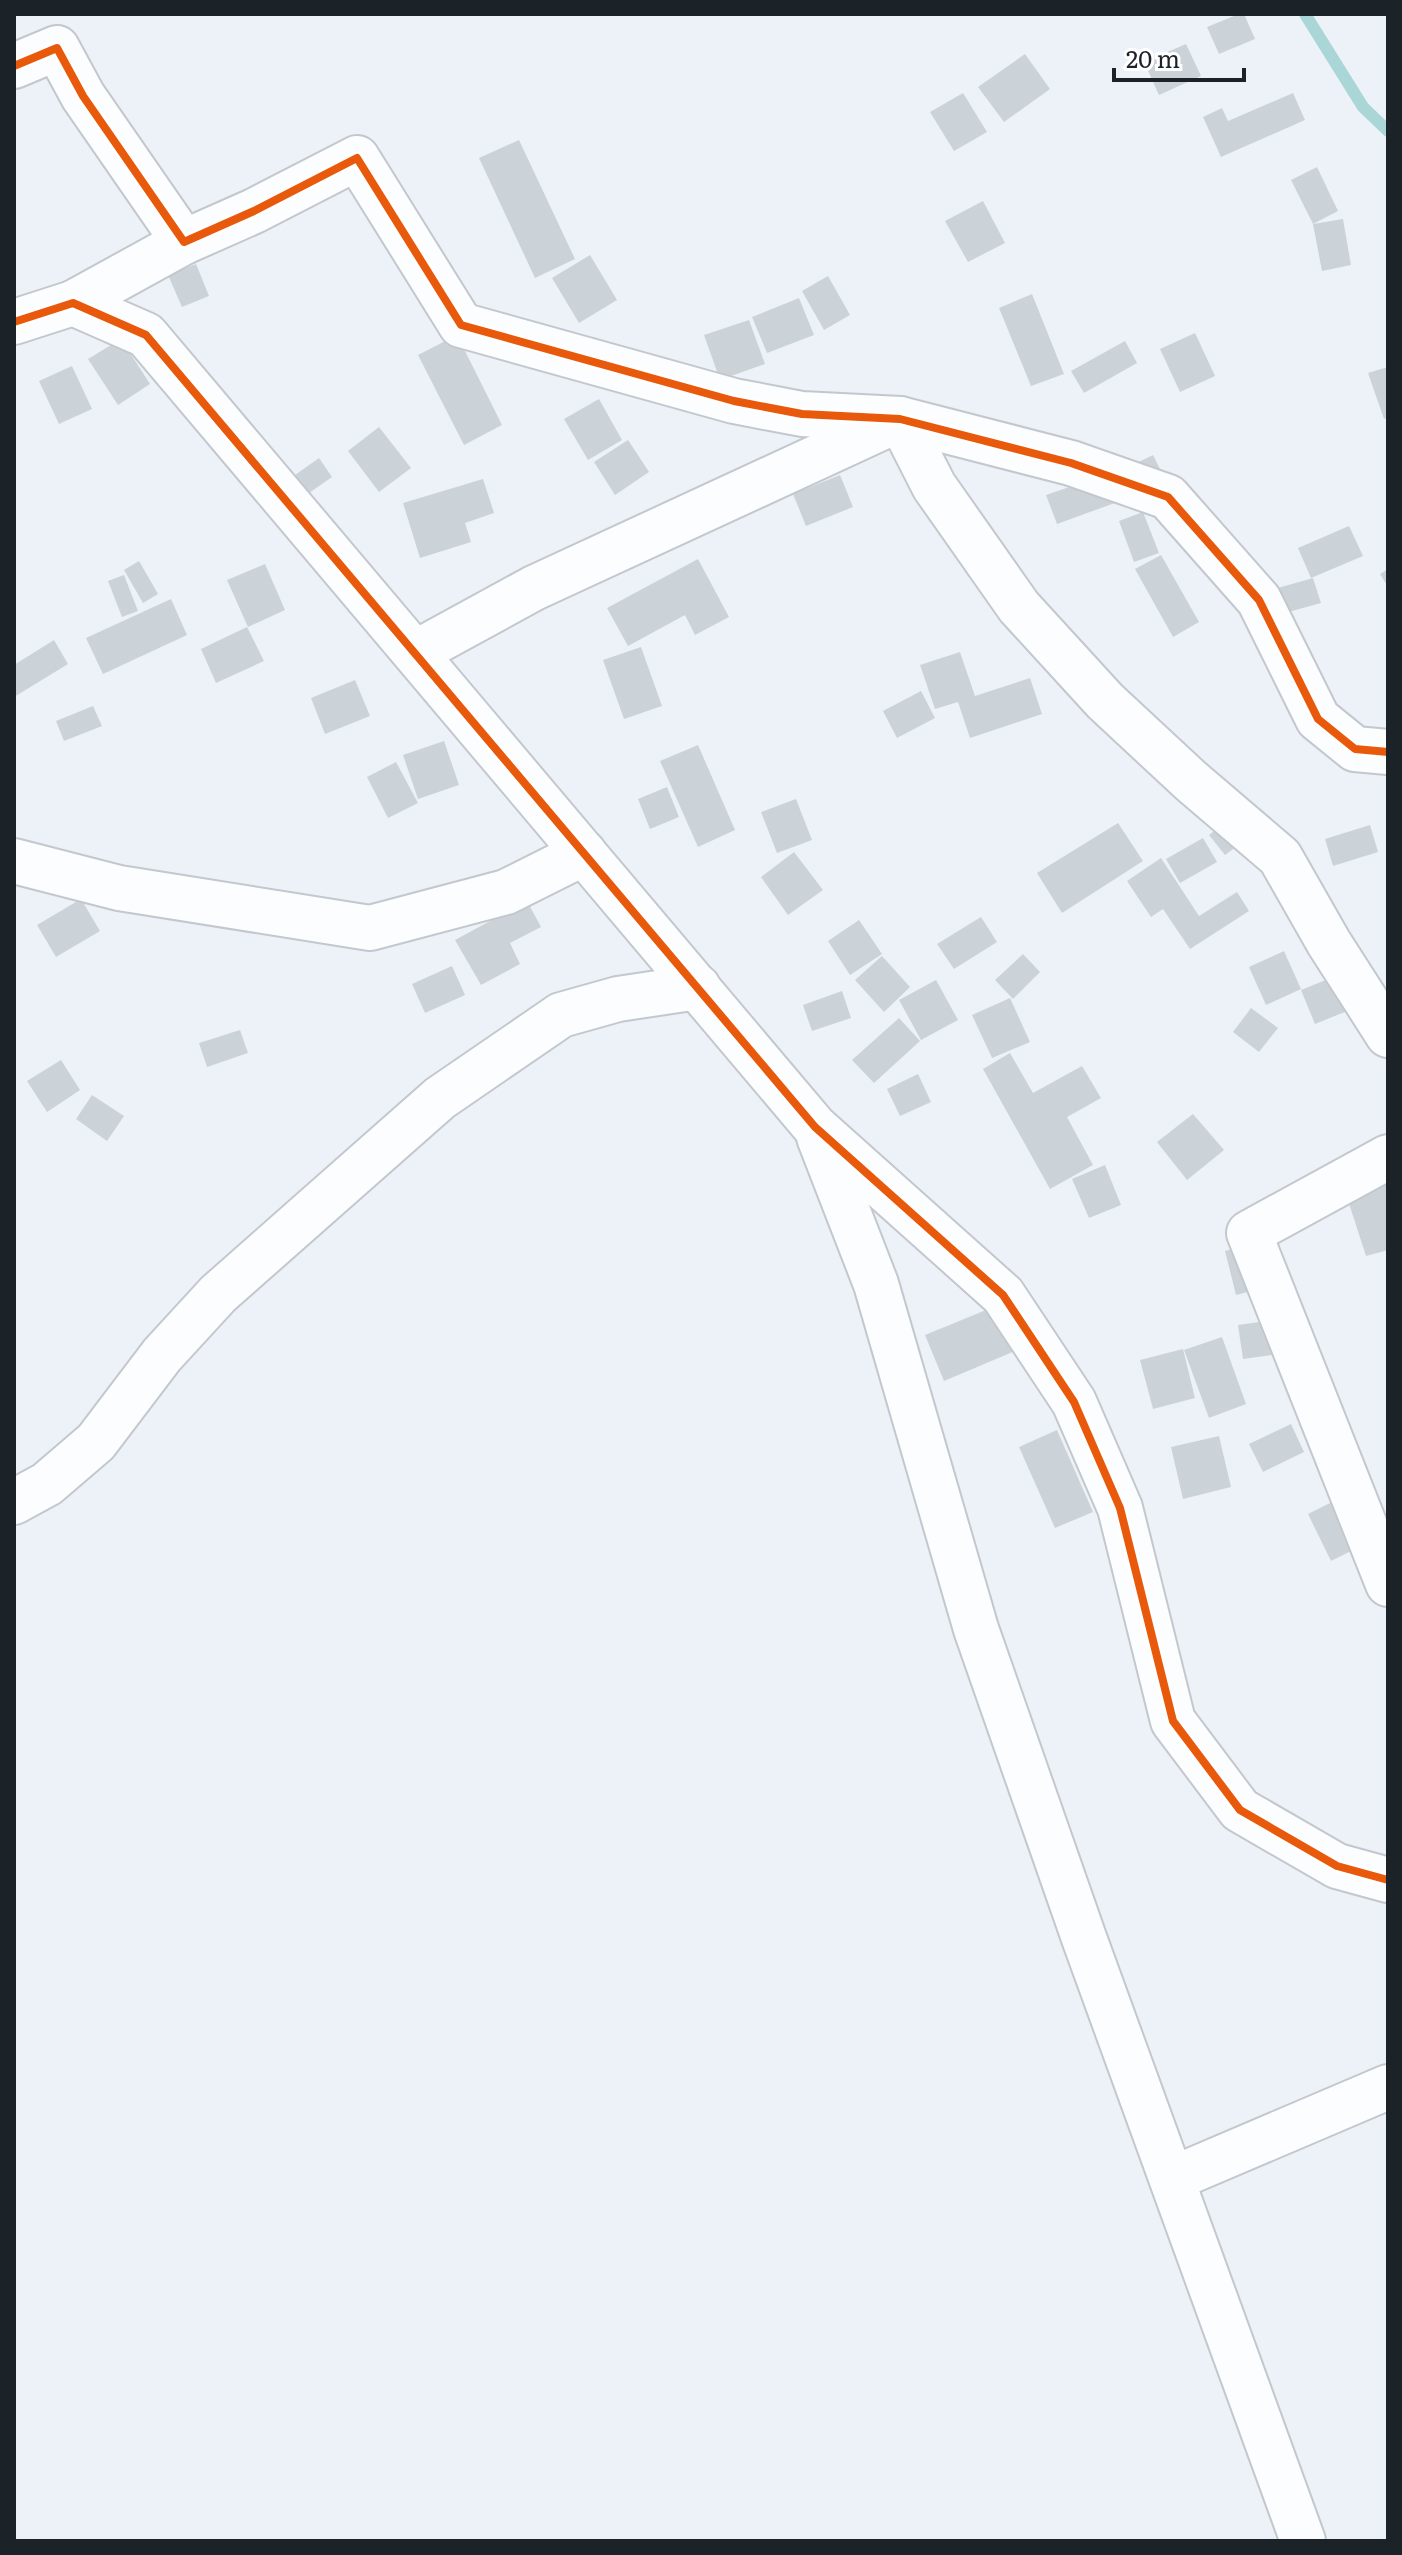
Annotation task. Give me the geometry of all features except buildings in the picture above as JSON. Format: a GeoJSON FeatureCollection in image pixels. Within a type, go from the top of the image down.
{"type":"FeatureCollection","features":[{"type":"Feature","properties":{"kind":"street"},"geometry":{"type":"LineString","coordinates":[[14,66],[57,48],[83,96],[184,242]]}},
{"type":"Feature","properties":{"kind":"street"},"geometry":{"type":"LineString","coordinates":[[14,322],[73,303],[184,242],[254,211],[357,158],[461,325],[734,401],[802,414],[900,419],[1071,463],[1168,497],[1259,600],[1318,719],[1355,749],[1388,752]]}},
{"type":"Feature","properties":{"kind":"street"},"geometry":{"type":"LineString","coordinates":[[73,303],[146,335],[815,1127],[1003,1295],[1074,1402],[1120,1508],[1173,1721],[1240,1810],[1337,1866],[1388,1880]]}},
{"type":"Feature","properties":{"kind":"street"},"geometry":{"type":"LineString","coordinates":[[415,653],[534,588],[900,419]]}},
{"type":"Feature","properties":{"kind":"street"},"geometry":{"type":"LineString","coordinates":[[900,419],[934,486],[1019,607],[1105,701],[1191,781],[1280,857],[1329,943],[1388,1035]]}},
{"type":"Feature","properties":{"kind":"street"},"geometry":{"type":"LineString","coordinates":[[14,861],[119,888],[370,928],[506,892],[584,853]]}},
{"type":"Feature","properties":{"kind":"street"},"geometry":{"type":"LineString","coordinates":[[14,1502],[47,1484],[96,1442],[162,1355],[218,1294],[440,1098],[561,1015],[618,999],[698,987]]}},
{"type":"Feature","properties":{"kind":"street"},"geometry":{"type":"LineString","coordinates":[[815,1127],[876,1284],[981,1643],[1303,2541]]}},
{"type":"Feature","properties":{"kind":"street"},"geometry":{"type":"LineString","coordinates":[[1388,1157],[1249,1233],[1388,1584]]}},
{"type":"Feature","properties":{"kind":"street"},"geometry":{"type":"LineString","coordinates":[[1172,2179],[1388,2087]]}},
{"type":"Feature","properties":{"kind":"waterway"},"geometry":{"type":"LineString","coordinates":[[1305,14],[1363,107],[1388,131]]}},
{"type":"Feature","properties":{"kind":"cycle path"},"geometry":{"type":"LineString","coordinates":[[14,66],[57,48],[83,96],[184,242],[254,211],[357,158],[461,325],[734,401],[802,414],[900,419],[1071,463],[1168,497],[1259,600],[1318,719],[1355,749],[1388,752]]}},
{"type":"Feature","properties":{"kind":"cycle path"},"geometry":{"type":"LineString","coordinates":[[14,322],[73,303],[146,335],[815,1127],[1003,1295],[1074,1402],[1120,1508],[1173,1721],[1240,1810],[1337,1866],[1388,1880]]}}]}
